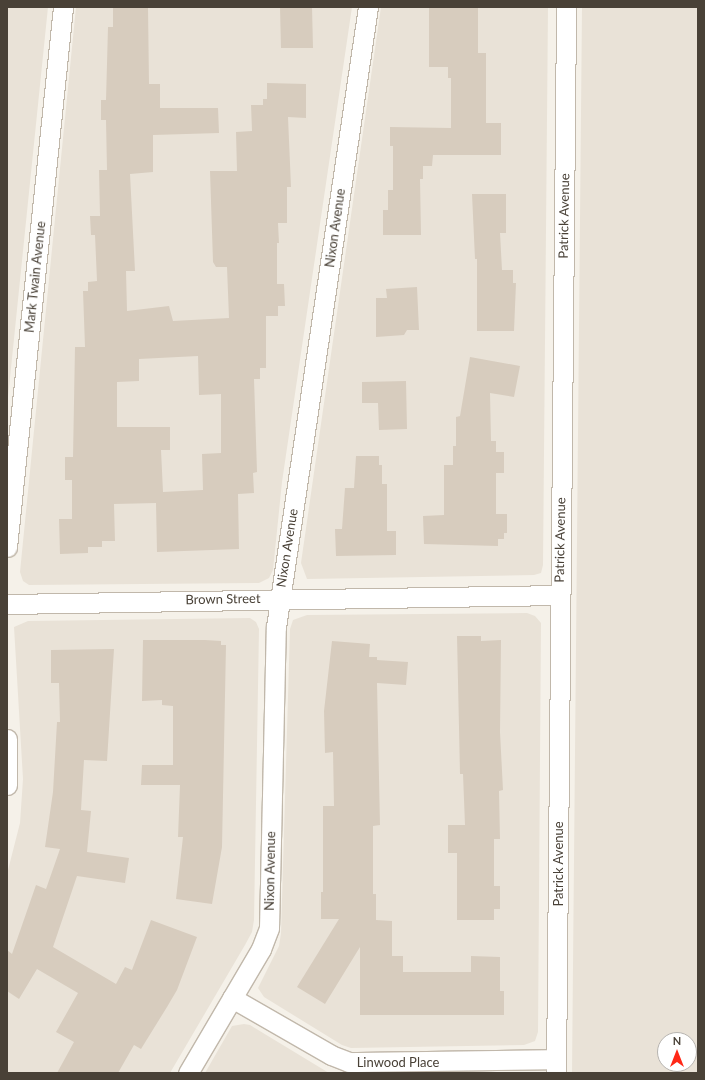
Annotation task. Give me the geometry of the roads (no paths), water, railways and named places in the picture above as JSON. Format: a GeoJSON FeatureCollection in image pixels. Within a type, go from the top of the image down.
{"type":"FeatureCollection","features":[{"type":"Feature","properties":{"kind":"street","name":"Mark Twain Avenue"},"geometry":{"type":"LineString","coordinates":[[7,547],[63,7]]}},
{"type":"Feature","properties":{"kind":"street","name":"Nixon Avenue"},"geometry":{"type":"LineString","coordinates":[[188,1073],[267,938],[269,928],[274,674],[279,598],[368,7]]}},
{"type":"Feature","properties":{"kind":"street","name":"Patrick Avenue"},"geometry":{"type":"LineString","coordinates":[[556,1066],[566,7]]}},
{"type":"Feature","properties":{"kind":"street","name":"Brown Street"},"geometry":{"type":"LineString","coordinates":[[7,604],[279,598],[560,595]]}},
{"type":"Feature","properties":{"kind":"street"},"geometry":{"type":"LineString","coordinates":[[7,739],[7,785]]}},
{"type":"Feature","properties":{"kind":"street","name":"Linwood Place"},"geometry":{"type":"LineString","coordinates":[[232,998],[331,1055],[349,1062],[556,1066]]}}]}
